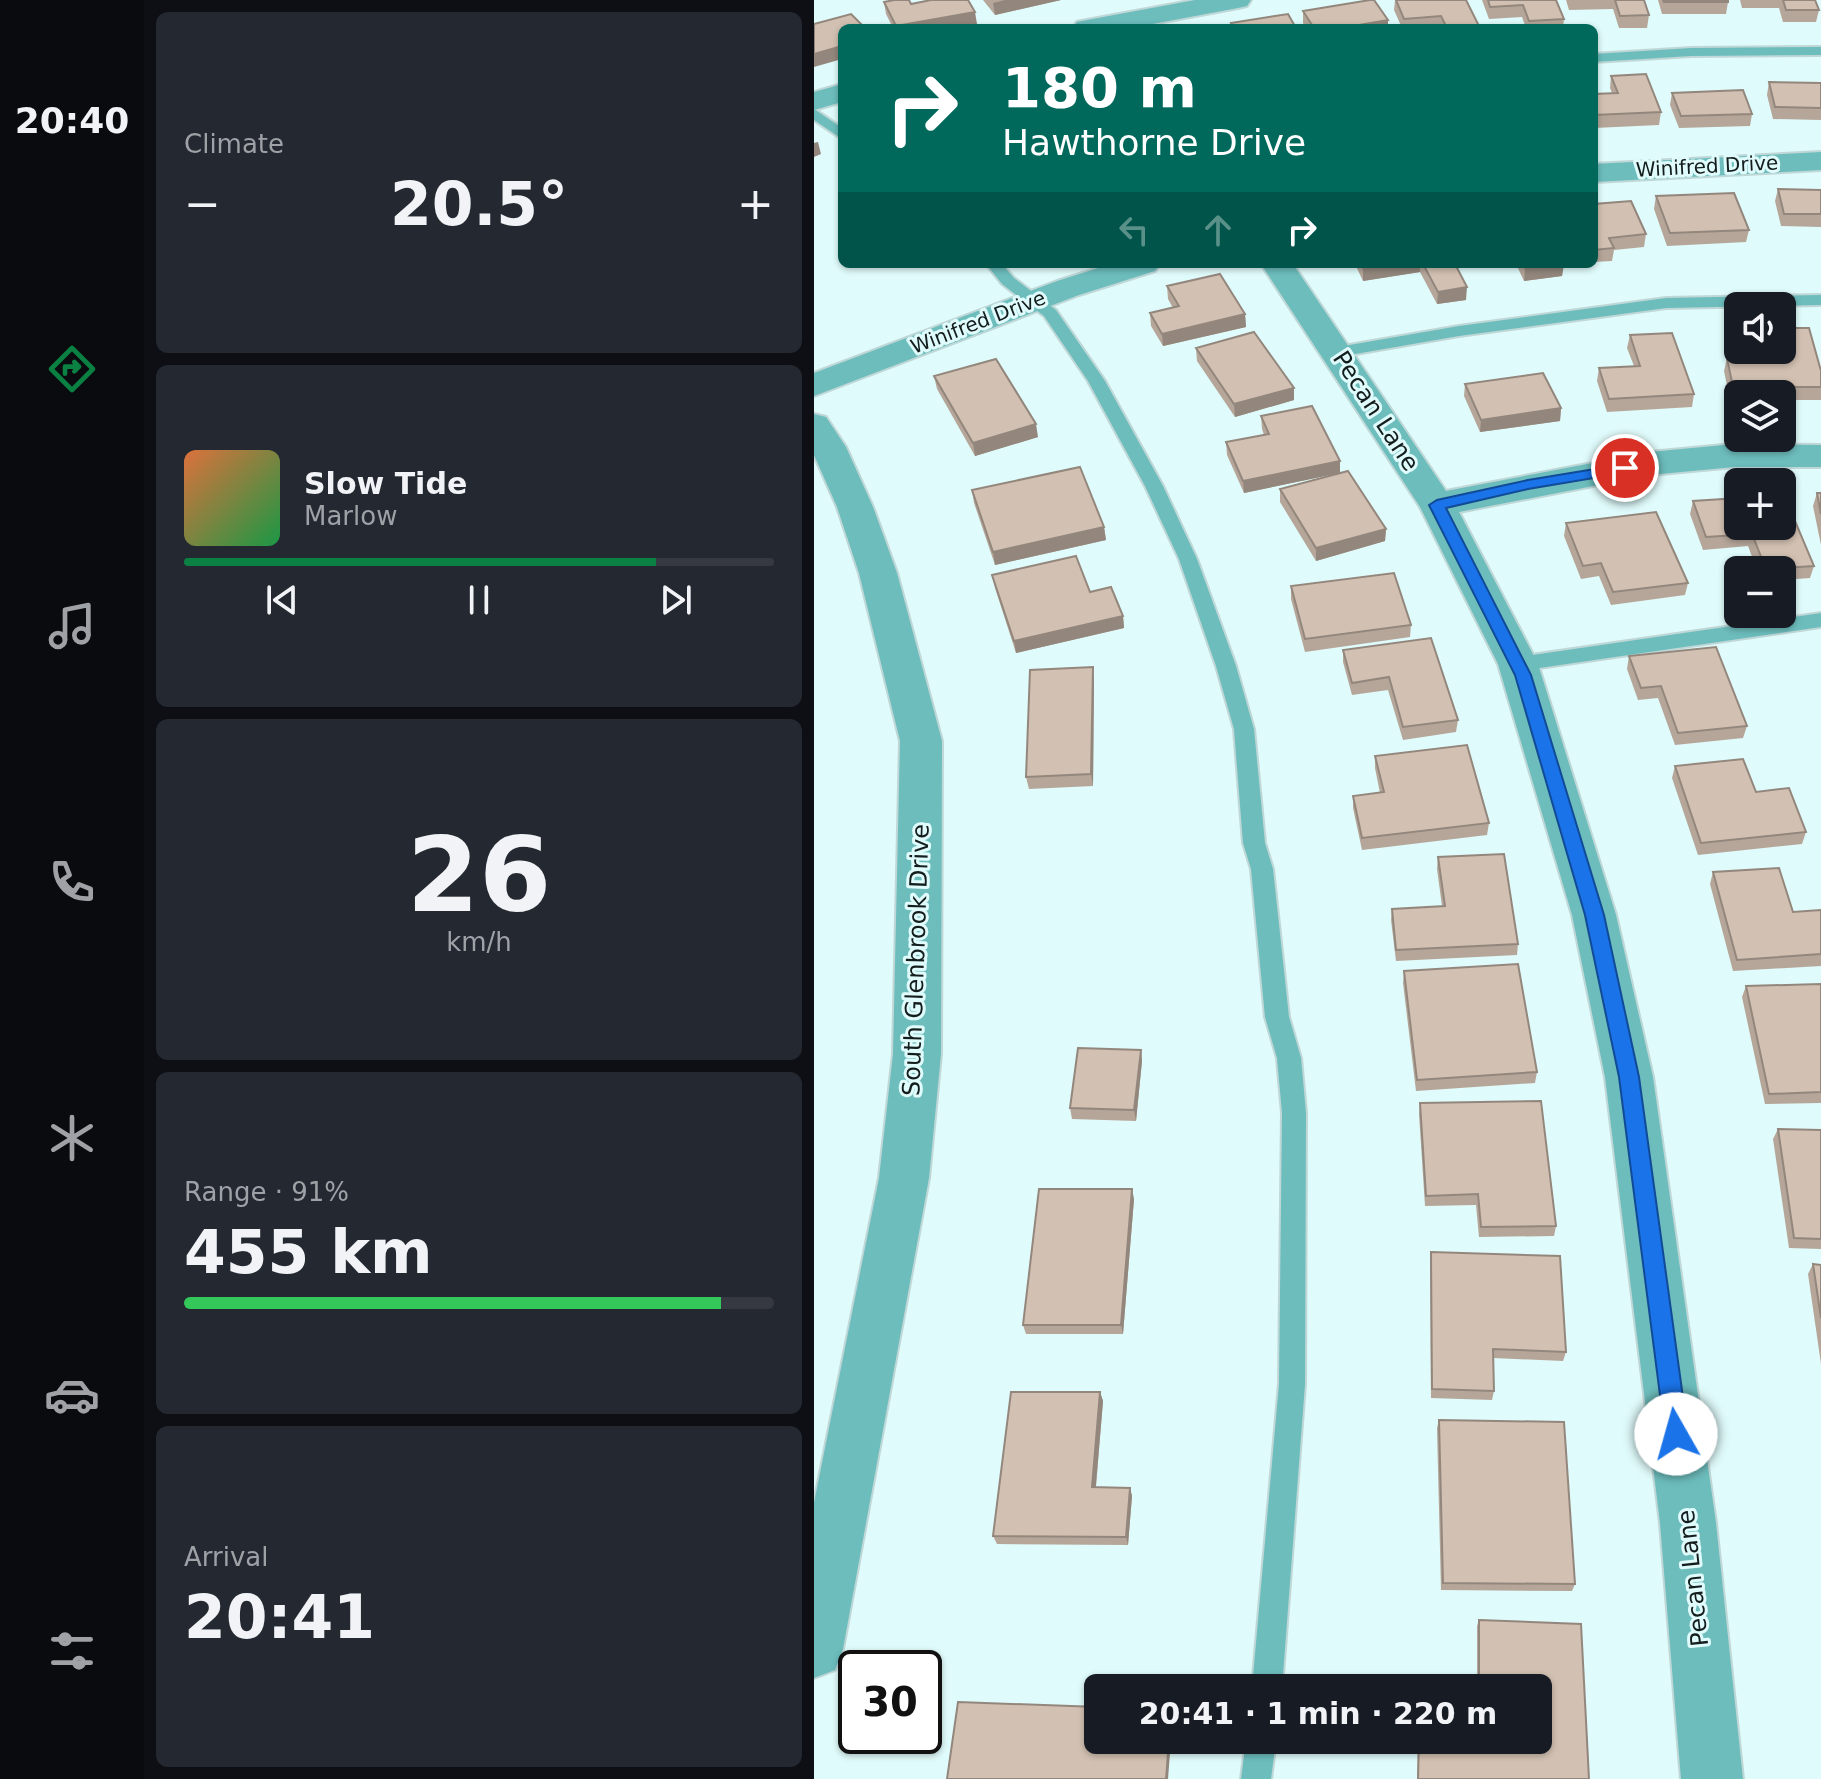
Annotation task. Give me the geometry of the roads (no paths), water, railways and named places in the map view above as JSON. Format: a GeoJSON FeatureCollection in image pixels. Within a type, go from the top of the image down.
{"type":"FeatureCollection","features":[{"type":"Feature","properties":{"kind":"street"},"geometry":{"type":"LineString","coordinates":[[1109,24],[1238,0]]}},
{"type":"Feature","properties":{"kind":"street"},"geometry":{"type":"LineString","coordinates":[[814,101],[838,94]]}},
{"type":"Feature","properties":{"kind":"street","name":"Winifred Drive"},"geometry":{"type":"LineString","coordinates":[[1598,173],[1821,161]]}},
{"type":"Feature","properties":{"kind":"street","name":"Winifred Drive"},"geometry":{"type":"LineString","coordinates":[[814,385],[1033,301],[1132,268]]}},
{"type":"Feature","properties":{"kind":"street","name":"Pecan Lane"},"geometry":{"type":"LineString","coordinates":[[1280,268],[1437,505],[1518,664],[1594,915],[1629,1077],[1688,1523],[1712,1779]]}},
{"type":"Feature","properties":{"kind":"street","name":"South Glenbrook Drive"},"geometry":{"type":"LineString","coordinates":[[814,425],[828,447],[855,507],[878,573],[921,741],[917,1054],[904,1178],[814,1649]]}},
{"type":"Feature","properties":{"kind":"street"},"geometry":{"type":"LineString","coordinates":[[1437,505],[1528,485],[1723,456],[1821,456]]}},
{"type":"Feature","properties":{"kind":"lane"},"geometry":{"type":"LineString","coordinates":[[1598,58],[1691,52],[1821,51]]}},
{"type":"Feature","properties":{"kind":"lane"},"geometry":{"type":"LineString","coordinates":[[814,113],[838,132]]}},
{"type":"Feature","properties":{"kind":"lane"},"geometry":{"type":"LineString","coordinates":[[997,268],[1008,281],[1050,313],[1096,381],[1170,519],[1226,666],[1244,729],[1254,843],[1262,869],[1277,1017],[1289,1058],[1294,1113],[1292,1384],[1268,1674]]}},
{"type":"Feature","properties":{"kind":"lane"},"geometry":{"type":"LineString","coordinates":[[1338,352],[1459,331],[1666,303],[1821,300]]}},
{"type":"Feature","properties":{"kind":"lane"},"geometry":{"type":"LineString","coordinates":[[1518,664],[1727,631],[1821,620]]}},
{"type":"Feature","properties":{"kind":"lane"},"geometry":{"type":"LineString","coordinates":[[1256,1779],[1259,1754]]}}]}
